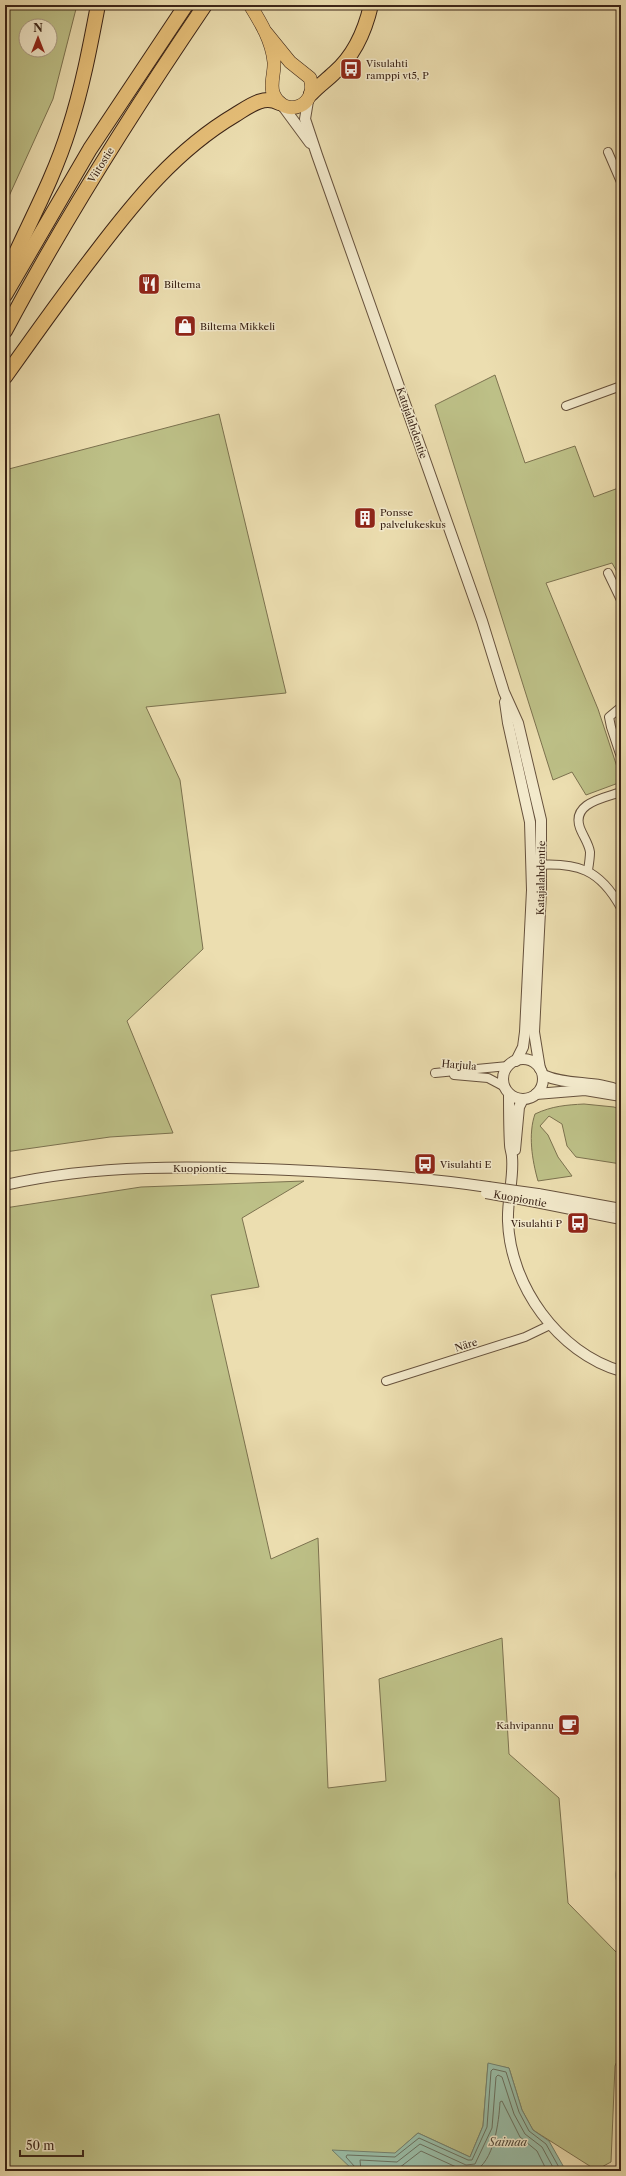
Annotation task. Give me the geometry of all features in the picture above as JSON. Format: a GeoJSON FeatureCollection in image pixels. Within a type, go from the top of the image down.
{"type":"FeatureCollection","features":[{"type":"Feature","properties":{"kind":"highway"},"geometry":{"type":"LineString","coordinates":[[5,278],[41,200],[69,130],[85,71],[98,5]]}},
{"type":"Feature","properties":{"kind":"highway","name":"Viitostie"},"geometry":{"type":"LineString","coordinates":[[5,295],[90,149],[186,5]]}},
{"type":"Feature","properties":{"kind":"highway","name":"Viitostie"},"geometry":{"type":"LineString","coordinates":[[5,331],[98,170],[154,81],[205,5]]}},
{"type":"Feature","properties":{"kind":"highway"},"geometry":{"type":"LineString","coordinates":[[310,98],[354,51],[367,22],[371,5]]}},
{"type":"Feature","properties":{"kind":"highway"},"geometry":{"type":"LineString","coordinates":[[5,377],[89,261],[153,181],[195,142],[221,123],[260,101],[268,99],[281,104]]}},
{"type":"Feature","properties":{"kind":"main road"},"geometry":{"type":"LineString","coordinates":[[250,5],[262,26],[290,62],[310,78],[310,98],[297,107],[281,104],[272,90],[274,60],[262,26]]}},
{"type":"Feature","properties":{"kind":"street","name":"Katajalahdentie"},"geometry":{"type":"LineString","coordinates":[[310,98],[305,119],[482,621],[504,692],[518,723],[541,820],[525,1032],[523,1046],[512,1063]]}},
{"type":"Feature","properties":{"kind":"street","name":"Katajalahdentie"},"geometry":{"type":"LineString","coordinates":[[281,104],[317,155]]}},
{"type":"Feature","properties":{"kind":"street"},"geometry":{"type":"LineString","coordinates":[[608,152],[621,182]]}},
{"type":"Feature","properties":{"kind":"street"},"geometry":{"type":"LineString","coordinates":[[566,406],[621,386]]}},
{"type":"Feature","properties":{"kind":"street"},"geometry":{"type":"LineString","coordinates":[[608,573],[621,600]]}},
{"type":"Feature","properties":{"kind":"street"},"geometry":{"type":"LineString","coordinates":[[621,707],[609,717],[610,727],[621,757]]}},
{"type":"Feature","properties":{"kind":"street"},"geometry":{"type":"LineString","coordinates":[[588,870],[590,850],[580,826],[579,816],[584,806],[621,792]]}},
{"type":"Feature","properties":{"kind":"street","name":"Katajalahdentie"},"geometry":{"type":"LineString","coordinates":[[537,865],[534,1032],[541,1072]]}},
{"type":"Feature","properties":{"kind":"street"},"geometry":{"type":"LineString","coordinates":[[537,865],[574,867],[588,870],[605,885],[621,908]]}},
{"type":"Feature","properties":{"kind":"street"},"geometry":{"type":"LineString","coordinates":[[536,1094],[543,1082],[541,1072],[534,1062],[525,1059],[512,1063],[504,1072],[507,1091],[512,1157],[508,1220],[511,1246],[522,1278],[536,1307],[550,1325],[570,1343],[596,1360],[621,1371]]}},
{"type":"Feature","properties":{"kind":"street","name":"Harjula"},"geometry":{"type":"LineString","coordinates":[[507,1091],[488,1078],[435,1073],[512,1063]]}},
{"type":"Feature","properties":{"kind":"street"},"geometry":{"type":"LineString","coordinates":[[541,1072],[560,1081],[598,1084],[621,1091]]}},
{"type":"Feature","properties":{"kind":"street"},"geometry":{"type":"LineString","coordinates":[[512,1157],[516,1147],[519,1107],[523,1099],[536,1094],[585,1090],[621,1096]]}},
{"type":"Feature","properties":{"kind":"street"},"geometry":{"type":"LineString","coordinates":[[507,1091],[523,1099]]}},
{"type":"Feature","properties":{"kind":"street","name":"Kuopiontie"},"geometry":{"type":"LineString","coordinates":[[5,1185],[88,1173],[156,1168],[246,1168],[395,1176],[537,1198],[608,1212],[621,1209]]}},
{"type":"Feature","properties":{"kind":"street"},"geometry":{"type":"LineString","coordinates":[[608,1212],[621,1220]]}},
{"type":"Feature","properties":{"kind":"street","name":"Näre"},"geometry":{"type":"LineString","coordinates":[[386,1381],[525,1337],[550,1325]]}},
{"type":"Feature","properties":{"kind":"green space"},"geometry":{"type":"Polygon","coordinates":[[[5,5],[77,5],[53,99],[5,205],[5,5]]]}},
{"type":"Feature","properties":{"kind":"green space"},"geometry":{"type":"Polygon","coordinates":[[[495,375],[525,463],[575,446],[594,497],[621,487],[621,579],[612,563],[546,583],[598,709],[621,779],[621,782],[586,795],[572,772],[553,780],[435,405],[495,375]]]}},
{"type":"Feature","properties":{"kind":"green space"},"geometry":{"type":"Polygon","coordinates":[[[219,414],[286,693],[146,707],[180,780],[203,949],[127,1021],[173,1133],[110,1137],[5,1152],[5,470],[219,414]]]}},
{"type":"Feature","properties":{"kind":"green space"},"geometry":{"type":"Polygon","coordinates":[[[584,1104],[614,1107],[621,1110],[621,1164],[576,1157],[567,1146],[562,1124],[549,1116],[540,1126],[548,1135],[558,1157],[572,1176],[538,1181],[534,1164],[531,1138],[535,1114],[559,1106],[584,1104]]]}},
{"type":"Feature","properties":{"kind":"green space"},"geometry":{"type":"Polygon","coordinates":[[[304,1181],[242,1218],[259,1287],[211,1295],[271,1559],[318,1538],[328,1788],[386,1781],[379,1679],[502,1638],[509,1754],[559,1798],[568,1903],[617,1953],[621,1953],[621,2052],[615,2066],[611,2162],[596,2170],[533,2130],[522,2110],[509,2068],[488,2064],[483,2126],[470,2157],[418,2133],[375,2171],[5,2171],[5,1208],[141,1187],[304,1181]]]}},
{"type":"Feature","properties":{"kind":"water"},"geometry":{"type":"Polygon","coordinates":[[[621,1860],[621,1895],[616,1873],[618,1864],[621,1860]]]}},
{"type":"Feature","properties":{"kind":"water","name":"Saimaa"},"geometry":{"type":"Polygon","coordinates":[[[488,2063],[509,2068],[522,2110],[533,2130],[549,2141],[566,2171],[354,2171],[332,2150],[395,2153],[418,2133],[470,2157],[483,2126],[488,2063]]]}},
{"type":"Feature","properties":{"kind":"water"},"geometry":{"type":"Polygon","coordinates":[[[621,2129],[621,2171],[620,2171],[617,2148],[621,2129]]]}},
{"type":"Feature","properties":{"kind":"waterway"},"geometry":{"type":"LineString","coordinates":[[619,1731],[621,1727]]}},
{"type":"Feature","properties":{"kind":"place","name":"Visulahti ramppi vt5, P"},"geometry":{"type":"Point","coordinates":[351,69]}},
{"type":"Feature","properties":{"kind":"place","name":"Biltema"},"geometry":{"type":"Point","coordinates":[149,284]}},
{"type":"Feature","properties":{"kind":"place","name":"Biltema Mikkeli"},"geometry":{"type":"Point","coordinates":[185,326]}},
{"type":"Feature","properties":{"kind":"place","name":"Ponsse palvelukeskus"},"geometry":{"type":"Point","coordinates":[365,518]}},
{"type":"Feature","properties":{"kind":"place","name":"Visulahti E"},"geometry":{"type":"Point","coordinates":[425,1164]}},
{"type":"Feature","properties":{"kind":"place","name":"Visulahti P"},"geometry":{"type":"Point","coordinates":[578,1223]}},
{"type":"Feature","properties":{"kind":"place","name":"Kahvipannu"},"geometry":{"type":"Point","coordinates":[569,1725]}}]}
